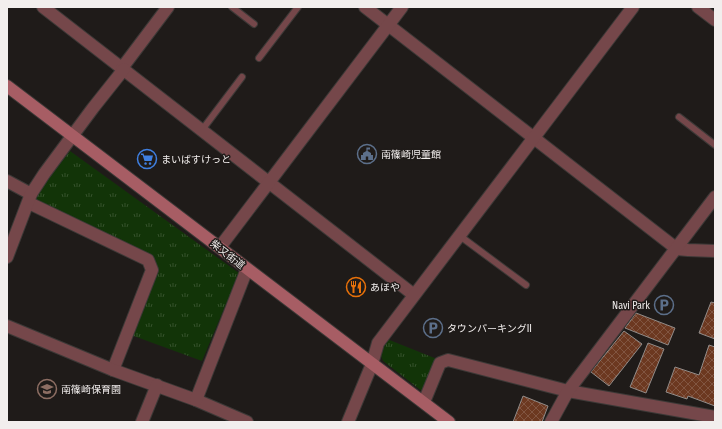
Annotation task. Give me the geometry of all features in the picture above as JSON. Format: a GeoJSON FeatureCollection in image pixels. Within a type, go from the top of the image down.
{"type":"FeatureCollection","features":[{"type":"Feature","properties":{"kind":"main road","name":"柴又街道"},"geometry":{"type":"LineString","coordinates":[[7,86],[449,422]]}},
{"type":"Feature","properties":{"kind":"street"},"geometry":{"type":"LineString","coordinates":[[43,7],[414,295]]}},
{"type":"Feature","properties":{"kind":"street"},"geometry":{"type":"LineString","coordinates":[[7,257],[30,199],[44,174],[168,7]]}},
{"type":"Feature","properties":{"kind":"street"},"geometry":{"type":"LineString","coordinates":[[365,7],[677,249],[715,252]]}},
{"type":"Feature","properties":{"kind":"street"},"geometry":{"type":"LineString","coordinates":[[220,247],[402,7]]}},
{"type":"Feature","properties":{"kind":"street"},"geometry":{"type":"LineString","coordinates":[[348,422],[372,364],[378,343],[633,7]]}},
{"type":"Feature","properties":{"kind":"street"},"geometry":{"type":"LineString","coordinates":[[701,8],[715,20]]}},
{"type":"Feature","properties":{"kind":"street"},"geometry":{"type":"LineString","coordinates":[[7,181],[30,199],[148,260],[152,270],[113,370]]}},
{"type":"Feature","properties":{"kind":"street"},"geometry":{"type":"LineString","coordinates":[[551,422],[568,391],[715,197]]}},
{"type":"Feature","properties":{"kind":"street"},"geometry":{"type":"LineString","coordinates":[[196,400],[247,268]]}},
{"type":"Feature","properties":{"kind":"street"},"geometry":{"type":"LineString","coordinates":[[7,326],[113,370],[196,400],[245,422]]}},
{"type":"Feature","properties":{"kind":"street"},"geometry":{"type":"LineString","coordinates":[[424,402],[440,364],[448,360],[568,391],[715,417]]}},
{"type":"Feature","properties":{"kind":"street"},"geometry":{"type":"LineString","coordinates":[[142,422],[157,385]]}},
{"type":"Feature","properties":{"kind":"lane"},"geometry":{"type":"LineString","coordinates":[[232,7],[254,24]]}},
{"type":"Feature","properties":{"kind":"lane"},"geometry":{"type":"LineString","coordinates":[[259,58],[298,7]]}},
{"type":"Feature","properties":{"kind":"lane"},"geometry":{"type":"LineString","coordinates":[[202,130],[242,77]]}},
{"type":"Feature","properties":{"kind":"lane"},"geometry":{"type":"LineString","coordinates":[[679,117],[715,145]]}},
{"type":"Feature","properties":{"kind":"lane"},"geometry":{"type":"LineString","coordinates":[[460,236],[526,284]]}},
{"type":"Feature","properties":{"kind":"green space"},"geometry":{"type":"Polygon","coordinates":[[[70,151],[239,273],[202,361],[131,335],[157,269],[35,201],[38,193],[70,151]]]}},
{"type":"Feature","properties":{"kind":"green space"},"geometry":{"type":"Polygon","coordinates":[[[387,339],[437,359],[423,392],[383,361],[381,356],[387,339]]]}},
{"type":"Feature","properties":{"kind":"building"},"geometry":{"type":"Polygon","coordinates":[[[711,302],[715,303],[715,339],[699,333],[711,302]]]}},
{"type":"Feature","properties":{"kind":"building"},"geometry":{"type":"Polygon","coordinates":[[[636,313],[675,328],[668,345],[625,328],[636,313]]]}},
{"type":"Feature","properties":{"kind":"building"},"geometry":{"type":"Polygon","coordinates":[[[624,331],[642,344],[609,386],[591,372],[624,331]]]}},
{"type":"Feature","properties":{"kind":"building"},"geometry":{"type":"Polygon","coordinates":[[[648,343],[664,349],[646,393],[630,387],[648,343]]]}},
{"type":"Feature","properties":{"kind":"building"},"geometry":{"type":"Polygon","coordinates":[[[709,345],[715,347],[715,406],[688,396],[687,399],[666,392],[675,367],[699,375],[709,345]]]}},
{"type":"Feature","properties":{"kind":"building"},"geometry":{"type":"Polygon","coordinates":[[[523,396],[548,406],[542,422],[513,422],[523,396]]]}},
{"type":"Feature","properties":{"kind":"place","name":"南篠崎児童館"},"geometry":{"type":"Point","coordinates":[367,154]}},
{"type":"Feature","properties":{"kind":"place","name":"まいばすけっと"},"geometry":{"type":"Point","coordinates":[147,159]}},
{"type":"Feature","properties":{"kind":"place","name":"あほや"},"geometry":{"type":"Point","coordinates":[356,287]}},
{"type":"Feature","properties":{"kind":"place","name":"Navi Park"},"geometry":{"type":"Point","coordinates":[664,305]}},
{"type":"Feature","properties":{"kind":"place","name":"タウンパーキングII"},"geometry":{"type":"Point","coordinates":[433,328]}},
{"type":"Feature","properties":{"kind":"place","name":"南篠崎保育園"},"geometry":{"type":"Point","coordinates":[47,389]}}]}
